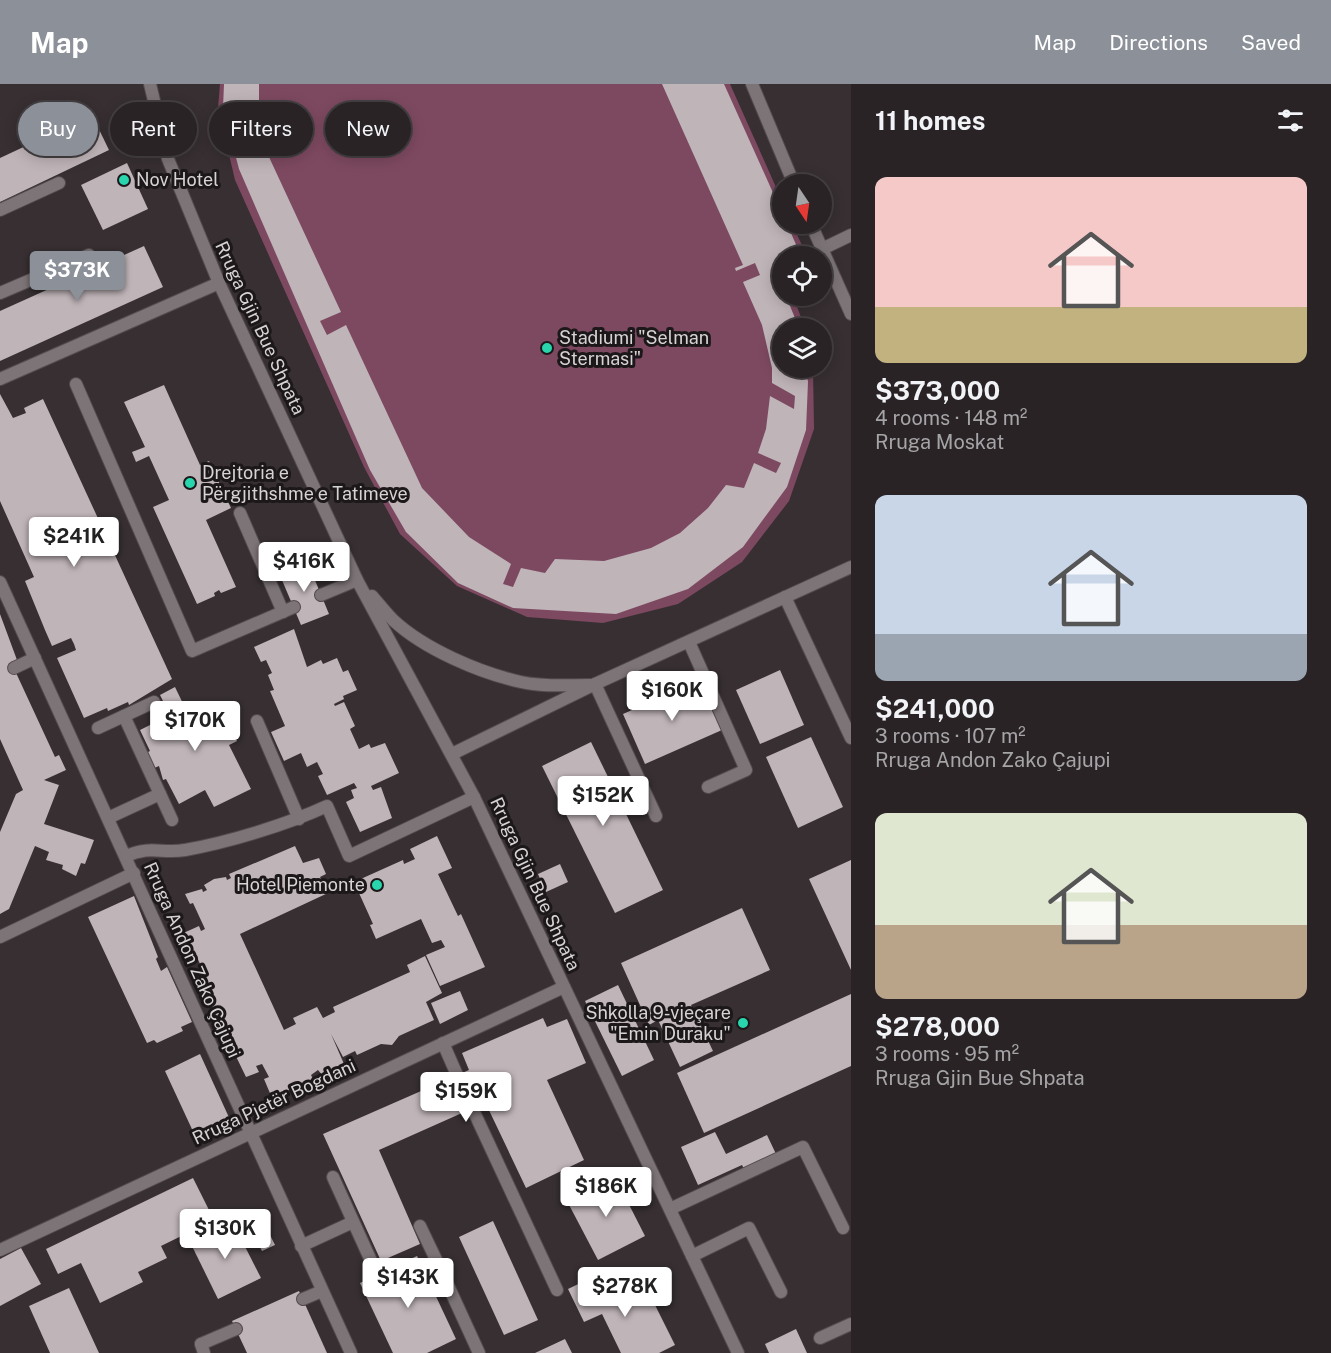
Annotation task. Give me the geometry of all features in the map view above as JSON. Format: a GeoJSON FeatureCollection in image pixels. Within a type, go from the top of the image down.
{"type":"FeatureCollection","features":[{"type":"Feature","properties":{"kind":"street","name":"Rruga Gjin Bue Shpata"},"geometry":{"type":"LineString","coordinates":[[150,84],[168,159],[219,284],[357,580],[474,797],[738,1353]]}},
{"type":"Feature","properties":{"kind":"street"},"geometry":{"type":"LineString","coordinates":[[752,84],[790,174]]}},
{"type":"Feature","properties":{"kind":"street"},"geometry":{"type":"LineString","coordinates":[[0,210],[59,183]]}},
{"type":"Feature","properties":{"kind":"street"},"geometry":{"type":"LineString","coordinates":[[829,246],[851,236]]}},
{"type":"Feature","properties":{"kind":"street"},"geometry":{"type":"LineString","coordinates":[[0,293],[89,255]]}},
{"type":"Feature","properties":{"kind":"street"},"geometry":{"type":"LineString","coordinates":[[832,271],[851,314]]}},
{"type":"Feature","properties":{"kind":"street"},"geometry":{"type":"LineString","coordinates":[[0,379],[219,284]]}},
{"type":"Feature","properties":{"kind":"street"},"geometry":{"type":"LineString","coordinates":[[76,384],[192,651],[288,610],[240,513]]}},
{"type":"Feature","properties":{"kind":"street"},"geometry":{"type":"LineString","coordinates":[[452,754],[595,684],[851,567]]}},
{"type":"Feature","properties":{"kind":"street"},"geometry":{"type":"LineString","coordinates":[[321,596],[357,580],[394,621],[453,658],[521,682],[555,685],[595,684]]}},
{"type":"Feature","properties":{"kind":"street","name":"Rruga Andon Zako Çajupi"},"geometry":{"type":"LineString","coordinates":[[0,582],[134,873],[249,1134],[351,1353]]}},
{"type":"Feature","properties":{"kind":"street"},"geometry":{"type":"LineString","coordinates":[[785,597],[848,723],[851,738]]}},
{"type":"Feature","properties":{"kind":"street"},"geometry":{"type":"LineString","coordinates":[[688,642],[746,770],[708,787]]}},
{"type":"Feature","properties":{"kind":"street"},"geometry":{"type":"LineString","coordinates":[[14,668],[35,658]]}},
{"type":"Feature","properties":{"kind":"street"},"geometry":{"type":"LineString","coordinates":[[595,684],[656,816]]}},
{"type":"Feature","properties":{"kind":"street"},"geometry":{"type":"LineString","coordinates":[[98,728],[154,702]]}},
{"type":"Feature","properties":{"kind":"street"},"geometry":{"type":"LineString","coordinates":[[124,716],[171,820]]}},
{"type":"Feature","properties":{"kind":"street"},"geometry":{"type":"LineString","coordinates":[[257,721],[299,819]]}},
{"type":"Feature","properties":{"kind":"street"},"geometry":{"type":"LineString","coordinates":[[108,818],[160,794]]}},
{"type":"Feature","properties":{"kind":"street"},"geometry":{"type":"LineString","coordinates":[[126,856],[142,849],[183,850],[299,819],[327,806],[350,856],[474,797]]}},
{"type":"Feature","properties":{"kind":"street"},"geometry":{"type":"LineString","coordinates":[[0,937],[134,873]]}},
{"type":"Feature","properties":{"kind":"street","name":"Rruga Pjetër Bogdani"},"geometry":{"type":"LineString","coordinates":[[0,1250],[564,987]]}},
{"type":"Feature","properties":{"kind":"street"},"geometry":{"type":"LineString","coordinates":[[444,1043],[457,1075]]}},
{"type":"Feature","properties":{"kind":"street"},"geometry":{"type":"LineString","coordinates":[[474,1112],[557,1290]]}},
{"type":"Feature","properties":{"kind":"street"},"geometry":{"type":"LineString","coordinates":[[670,1209],[803,1147],[843,1228]]}},
{"type":"Feature","properties":{"kind":"street"},"geometry":{"type":"LineString","coordinates":[[333,1177],[372,1263]]}},
{"type":"Feature","properties":{"kind":"street"},"geometry":{"type":"LineString","coordinates":[[301,1246],[353,1222]]}},
{"type":"Feature","properties":{"kind":"street"},"geometry":{"type":"LineString","coordinates":[[420,1226],[479,1353]]}},
{"type":"Feature","properties":{"kind":"street"},"geometry":{"type":"LineString","coordinates":[[692,1256],[749,1228],[781,1292]]}},
{"type":"Feature","properties":{"kind":"street"},"geometry":{"type":"LineString","coordinates":[[303,1299],[322,1291]]}},
{"type":"Feature","properties":{"kind":"street"},"geometry":{"type":"LineString","coordinates":[[820,1338],[851,1324]]}},
{"type":"Feature","properties":{"kind":"street"},"geometry":{"type":"LineString","coordinates":[[202,1349],[236,1329]]}},
{"type":"Feature","properties":{"kind":"shaded area","name":"Stadiumi \"Selman Stermasi\""},"geometry":{"type":"Polygon","coordinates":[[[220,84],[730,84],[772,178],[772,234],[797,234],[802,246],[772,246],[772,306],[797,306],[801,318],[772,318],[772,378],[813,378],[814,429],[789,501],[742,562],[678,604],[603,623],[527,617],[457,586],[400,534],[364,467],[235,180],[229,156],[313,156],[313,102],[218,102],[220,84]]]}},
{"type":"Feature","properties":{"kind":"building"},"geometry":{"type":"Polygon","coordinates":[[[224,84],[259,84],[259,102],[223,102],[224,84]]]}},
{"type":"Feature","properties":{"kind":"building"},"geometry":{"type":"Polygon","coordinates":[[[662,84],[724,84],[772,191],[772,234],[791,234],[797,246],[772,246],[772,306],[790,306],[795,318],[772,318],[772,368],[762,325],[743,282],[760,275],[755,263],[736,271],[735,268],[743,265],[662,84]]]}},
{"type":"Feature","properties":{"kind":"building"},"geometry":{"type":"Polygon","coordinates":[[[98,127],[109,150],[98,155],[98,127]]]}},
{"type":"Feature","properties":{"kind":"building"},"geometry":{"type":"Polygon","coordinates":[[[18,150],[18,156],[96,156],[0,202],[0,158],[18,150]]]}},
{"type":"Feature","properties":{"kind":"building"},"geometry":{"type":"Polygon","coordinates":[[[236,156],[269,156],[341,312],[320,321],[327,335],[346,325],[422,488],[469,537],[511,564],[503,584],[513,587],[521,568],[545,573],[555,559],[604,561],[651,548],[680,533],[708,508],[726,485],[744,488],[754,463],[776,473],[781,463],[758,453],[766,429],[770,396],[794,409],[795,396],[772,383],[772,378],[807,378],[806,430],[787,487],[743,547],[688,589],[616,614],[513,608],[458,583],[406,532],[370,470],[239,169],[236,156]]]}},
{"type":"Feature","properties":{"kind":"building"},"geometry":{"type":"Polygon","coordinates":[[[127,163],[148,209],[103,230],[81,185],[127,163]]]}},
{"type":"Feature","properties":{"kind":"building"},"geometry":{"type":"Polygon","coordinates":[[[144,246],[163,287],[0,361],[0,311],[144,246]]]}},
{"type":"Feature","properties":{"kind":"building","name":"Drejtoria e Përgjithshme e Tatimeve"},"geometry":{"type":"Polygon","coordinates":[[[164,385],[200,465],[209,461],[231,508],[206,520],[236,587],[221,593],[219,590],[214,593],[215,596],[197,604],[153,507],[169,500],[149,456],[136,462],[132,452],[145,447],[124,402],[164,385]]]}},
{"type":"Feature","properties":{"kind":"building"},"geometry":{"type":"Polygon","coordinates":[[[0,394],[13,418],[26,413],[24,408],[43,399],[172,679],[129,705],[128,702],[108,711],[107,708],[84,718],[57,658],[76,650],[74,644],[71,638],[52,646],[45,630],[25,581],[34,577],[0,501],[0,394]]]}},
{"type":"Feature","properties":{"kind":"building"},"geometry":{"type":"Polygon","coordinates":[[[307,561],[329,614],[301,625],[279,573],[307,561]]]}},
{"type":"Feature","properties":{"kind":"building"},"geometry":{"type":"Polygon","coordinates":[[[0,614],[17,660],[11,662],[55,757],[59,755],[66,770],[44,780],[59,785],[44,824],[94,840],[85,864],[81,863],[76,876],[62,869],[63,865],[46,860],[49,852],[35,846],[9,909],[0,914],[0,832],[16,794],[23,790],[0,739],[0,614]]]}},
{"type":"Feature","properties":{"kind":"building"},"geometry":{"type":"Polygon","coordinates":[[[294,629],[307,667],[321,660],[323,664],[337,658],[343,672],[348,670],[357,690],[343,696],[344,699],[334,704],[335,706],[344,702],[355,726],[350,729],[359,749],[369,744],[371,748],[385,743],[399,773],[371,786],[373,790],[381,787],[392,818],[360,832],[346,802],[354,798],[351,790],[357,788],[354,783],[327,795],[318,776],[323,774],[317,762],[307,767],[301,753],[284,761],[271,732],[285,726],[270,691],[274,690],[268,675],[272,673],[266,660],[261,662],[254,647],[294,629]]]}},
{"type":"Feature","properties":{"kind":"building"},"geometry":{"type":"Polygon","coordinates":[[[780,670],[804,725],[760,744],[736,690],[780,670]]]}},
{"type":"Feature","properties":{"kind":"building"},"geometry":{"type":"Polygon","coordinates":[[[700,680],[722,730],[645,764],[623,714],[700,680]]]}},
{"type":"Feature","properties":{"kind":"building"},"geometry":{"type":"Polygon","coordinates":[[[175,687],[190,718],[219,703],[237,741],[229,745],[251,789],[214,807],[205,790],[179,804],[166,779],[163,780],[159,766],[152,769],[144,754],[150,751],[140,730],[170,715],[160,695],[175,687]]]}},
{"type":"Feature","properties":{"kind":"building"},"geometry":{"type":"Polygon","coordinates":[[[811,737],[843,807],[798,828],[766,757],[811,737]]]}},
{"type":"Feature","properties":{"kind":"building"},"geometry":{"type":"Polygon","coordinates":[[[591,742],[663,890],[615,913],[542,766],[591,742]]]}},
{"type":"Feature","properties":{"kind":"building"},"geometry":{"type":"Polygon","coordinates":[[[437,836],[452,868],[438,874],[458,916],[461,914],[485,967],[440,986],[426,955],[445,947],[441,940],[432,943],[421,919],[376,939],[370,925],[373,924],[354,882],[403,860],[404,864],[415,859],[410,849],[437,836]]]}},
{"type":"Feature","properties":{"kind":"building"},"geometry":{"type":"Polygon","coordinates":[[[295,846],[303,863],[319,858],[326,874],[320,877],[328,893],[240,934],[284,1030],[296,1024],[293,1018],[317,1007],[323,1018],[335,1012],[333,1007],[410,972],[407,965],[425,956],[442,993],[426,1002],[434,1020],[399,1036],[392,1045],[381,1044],[357,1055],[355,1051],[343,1057],[331,1034],[344,1064],[323,1076],[318,1070],[311,1075],[313,1079],[272,1098],[264,1079],[269,1077],[262,1064],[256,1066],[259,1072],[246,1077],[200,982],[207,979],[195,953],[191,955],[179,935],[199,926],[201,931],[205,929],[193,903],[190,904],[185,894],[202,889],[203,892],[207,890],[204,885],[214,879],[226,877],[227,880],[231,878],[229,874],[295,846]]]}},
{"type":"Feature","properties":{"kind":"building"},"geometry":{"type":"Polygon","coordinates":[[[851,860],[851,970],[809,879],[851,860]]]}},
{"type":"Feature","properties":{"kind":"building"},"geometry":{"type":"Polygon","coordinates":[[[560,864],[568,882],[546,892],[538,874],[560,864]]]}},
{"type":"Feature","properties":{"kind":"building"},"geometry":{"type":"Polygon","coordinates":[[[134,896],[158,957],[156,959],[161,971],[167,967],[192,1022],[181,1027],[183,1031],[157,1043],[154,1040],[147,1043],[88,917],[134,896]]]}},
{"type":"Feature","properties":{"kind":"building"},"geometry":{"type":"Polygon","coordinates":[[[742,908],[770,970],[691,1005],[713,1051],[680,1067],[658,1020],[649,1025],[621,963],[742,908]]]}},
{"type":"Feature","properties":{"kind":"building"},"geometry":{"type":"Polygon","coordinates":[[[618,985],[654,1060],[622,1076],[585,1001],[618,985]]]}},
{"type":"Feature","properties":{"kind":"building"},"geometry":{"type":"Polygon","coordinates":[[[460,991],[468,1010],[440,1024],[431,1003],[460,991]]]}},
{"type":"Feature","properties":{"kind":"building"},"geometry":{"type":"Polygon","coordinates":[[[851,994],[851,1066],[704,1133],[677,1073],[851,994]]]}},
{"type":"Feature","properties":{"kind":"building"},"geometry":{"type":"Polygon","coordinates":[[[543,1018],[547,1027],[567,1019],[586,1063],[547,1080],[584,1160],[526,1188],[487,1106],[464,1116],[462,1113],[379,1150],[420,1244],[381,1261],[323,1134],[469,1070],[462,1053],[543,1018]]]}},
{"type":"Feature","properties":{"kind":"building"},"geometry":{"type":"Polygon","coordinates":[[[200,1054],[232,1124],[197,1140],[165,1071],[200,1054]]]}},
{"type":"Feature","properties":{"kind":"building"},"geometry":{"type":"Polygon","coordinates":[[[715,1132],[726,1154],[767,1135],[776,1154],[744,1169],[742,1165],[698,1185],[681,1147],[715,1132]]]}},
{"type":"Feature","properties":{"kind":"building"},"geometry":{"type":"Polygon","coordinates":[[[615,1177],[645,1236],[598,1260],[567,1201],[615,1177]]]}},
{"type":"Feature","properties":{"kind":"building"},"geometry":{"type":"Polygon","coordinates":[[[193,1178],[214,1220],[161,1246],[167,1258],[138,1272],[143,1282],[100,1303],[81,1263],[58,1274],[46,1249],[193,1178]]]}},
{"type":"Feature","properties":{"kind":"building"},"geometry":{"type":"Polygon","coordinates":[[[232,1221],[261,1278],[218,1299],[190,1242],[232,1221]]]}},
{"type":"Feature","properties":{"kind":"building"},"geometry":{"type":"Polygon","coordinates":[[[493,1221],[538,1320],[504,1335],[459,1237],[493,1221]]]}},
{"type":"Feature","properties":{"kind":"building"},"geometry":{"type":"Polygon","coordinates":[[[265,1225],[275,1245],[262,1251],[252,1231],[265,1225]]]}},
{"type":"Feature","properties":{"kind":"building"},"geometry":{"type":"Polygon","coordinates":[[[21,1248],[41,1284],[0,1306],[0,1259],[21,1248]]]}},
{"type":"Feature","properties":{"kind":"building"},"geometry":{"type":"Polygon","coordinates":[[[417,1256],[456,1339],[427,1353],[393,1353],[360,1283],[417,1256]]]}},
{"type":"Feature","properties":{"kind":"building"},"geometry":{"type":"Polygon","coordinates":[[[597,1275],[612,1306],[647,1289],[675,1345],[659,1353],[621,1353],[602,1314],[584,1322],[568,1289],[597,1275]]]}},
{"type":"Feature","properties":{"kind":"building"},"geometry":{"type":"Polygon","coordinates":[[[69,1288],[99,1353],[50,1353],[29,1306],[69,1288]]]}},
{"type":"Feature","properties":{"kind":"building"},"geometry":{"type":"Polygon","coordinates":[[[299,1291],[327,1353],[247,1353],[232,1321],[299,1291]]]}},
{"type":"Feature","properties":{"kind":"building"},"geometry":{"type":"Polygon","coordinates":[[[796,1329],[807,1353],[769,1353],[765,1344],[796,1329]]]}},
{"type":"Feature","properties":{"kind":"building"},"geometry":{"type":"Polygon","coordinates":[[[565,1339],[572,1353],[535,1353],[565,1339]]]}},
{"type":"Feature","properties":{"kind":"place","name":"Nov Hotel"},"geometry":{"type":"Point","coordinates":[124,180]}},
{"type":"Feature","properties":{"kind":"place","name":"Stadiumi \"Selman Stermasi\""},"geometry":{"type":"Point","coordinates":[547,348]}},
{"type":"Feature","properties":{"kind":"place","name":"Drejtoria e Përgjithshme e Tatimeve"},"geometry":{"type":"Point","coordinates":[190,483]}},
{"type":"Feature","properties":{"kind":"place","name":"Hotel Piemonte"},"geometry":{"type":"Point","coordinates":[377,885]}},
{"type":"Feature","properties":{"kind":"place","name":"Shkolla 9-vjeçare \"Emin Duraku\""},"geometry":{"type":"Point","coordinates":[743,1023]}}]}
